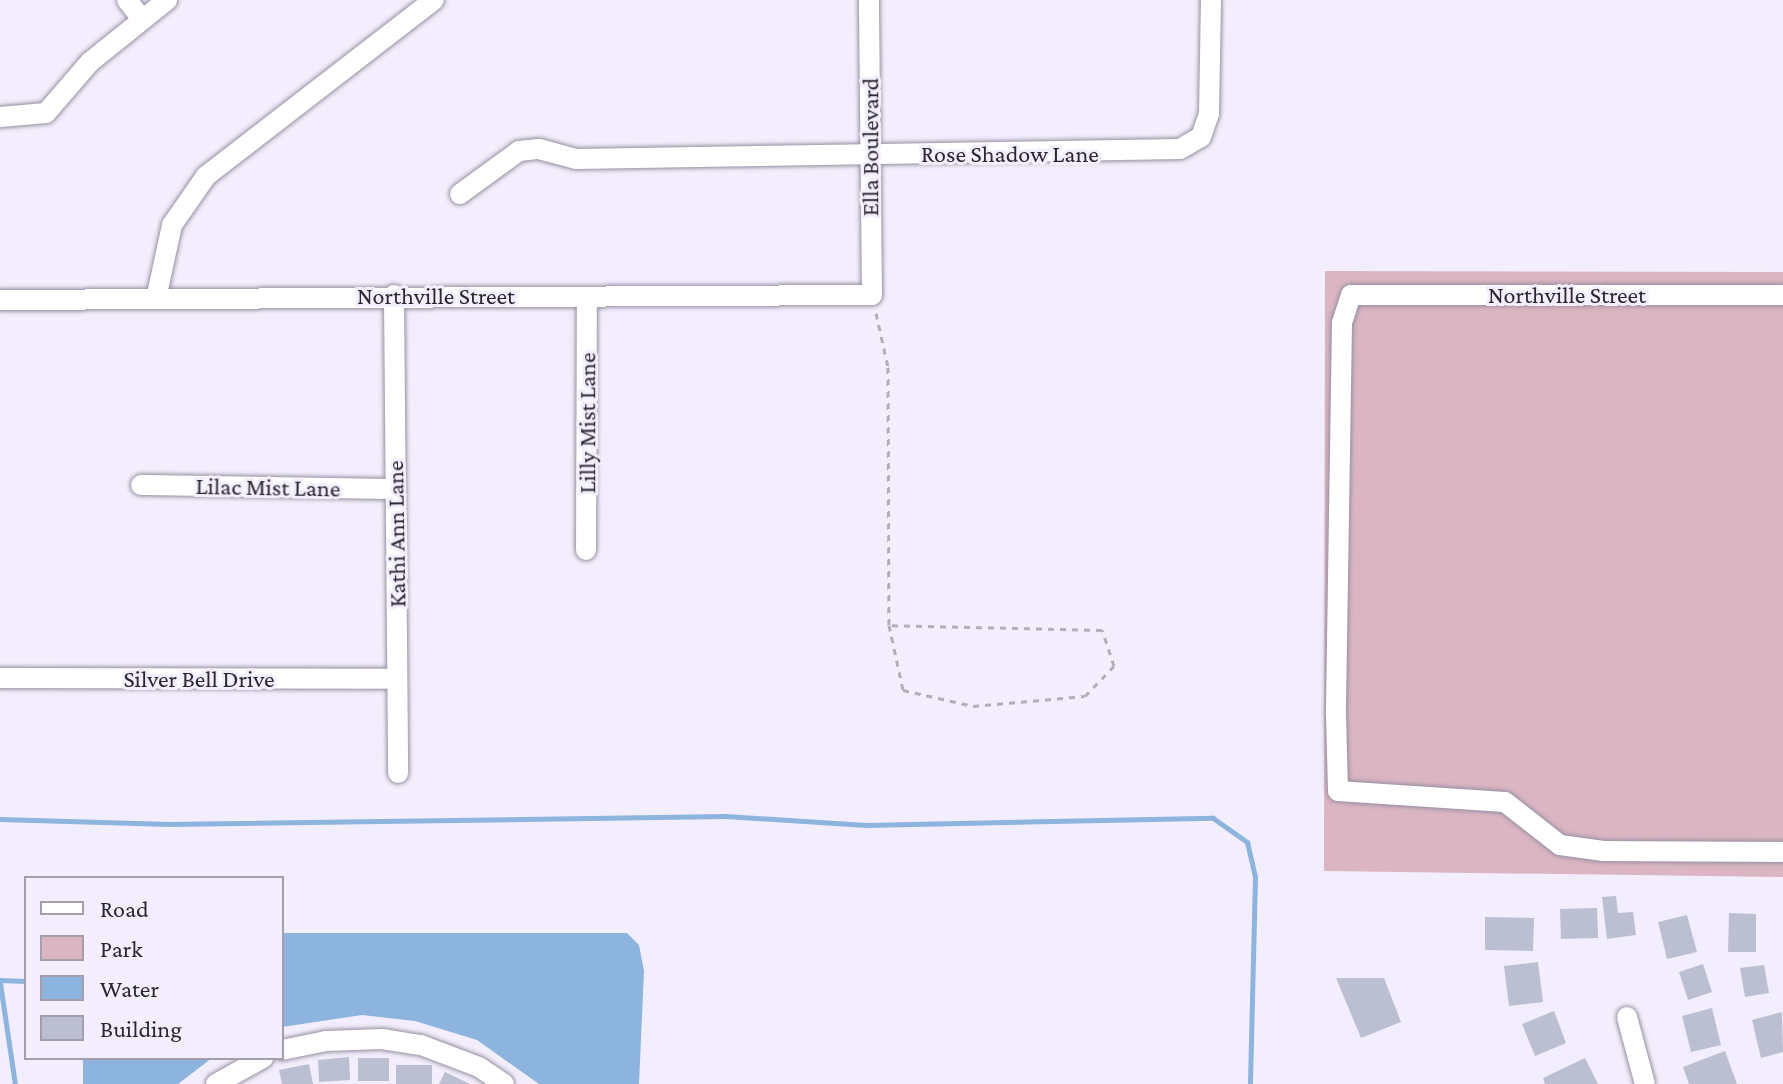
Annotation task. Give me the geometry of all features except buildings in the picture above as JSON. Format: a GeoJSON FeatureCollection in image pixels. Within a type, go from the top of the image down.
{"type":"FeatureCollection","features":[{"type":"Feature","properties":{"kind":"street"},"geometry":{"type":"LineString","coordinates":[[127,0],[142,19]]}},
{"type":"Feature","properties":{"kind":"street"},"geometry":{"type":"LineString","coordinates":[[0,117],[46,113],[90,62],[167,0]]}},
{"type":"Feature","properties":{"kind":"street"},"geometry":{"type":"LineString","coordinates":[[156,299],[172,225],[206,176],[434,0]]}},
{"type":"Feature","properties":{"kind":"street","name":"Ella Boulevard"},"geometry":{"type":"LineString","coordinates":[[869,0],[872,295]]}},
{"type":"Feature","properties":{"kind":"street","name":"Rose Shadow Lane"},"geometry":{"type":"LineString","coordinates":[[460,194],[519,151],[539,149],[576,159],[1159,152],[1201,137],[1209,114],[1211,0]]}},
{"type":"Feature","properties":{"kind":"street","name":"Northville Street"},"geometry":{"type":"LineString","coordinates":[[0,300],[394,295],[872,295]]}},
{"type":"Feature","properties":{"kind":"street","name":"Kathi Ann Lane"},"geometry":{"type":"LineString","coordinates":[[394,295],[398,773]]}},
{"type":"Feature","properties":{"kind":"street","name":"Northville Street"},"geometry":{"type":"LineString","coordinates":[[1783,295],[1351,295],[1342,323],[1338,791],[1505,802],[1560,845],[1589,849],[1783,852]]}},
{"type":"Feature","properties":{"kind":"street","name":"Lilly Mist Lane"},"geometry":{"type":"LineString","coordinates":[[586,550],[587,297]]}},
{"type":"Feature","properties":{"kind":"street","name":"Lilac Mist Lane"},"geometry":{"type":"LineString","coordinates":[[141,485],[396,489]]}},
{"type":"Feature","properties":{"kind":"street","name":"Silver Bell Drive"},"geometry":{"type":"LineString","coordinates":[[0,678],[397,679]]}},
{"type":"Feature","properties":{"kind":"street"},"geometry":{"type":"LineString","coordinates":[[1627,1017],[1645,1084]]}},
{"type":"Feature","properties":{"kind":"street"},"geometry":{"type":"LineString","coordinates":[[284,1050],[326,1041],[382,1039],[421,1045],[479,1067],[504,1084]]}},
{"type":"Feature","properties":{"kind":"street"},"geometry":{"type":"LineString","coordinates":[[216,1084],[259,1060]]}},
{"type":"Feature","properties":{"kind":"path"},"geometry":{"type":"LineString","coordinates":[[872,295],[888,367],[889,625],[903,690],[973,706],[1085,696],[1114,666],[1102,630],[889,625]]}},
{"type":"Feature","properties":{"kind":"green space"},"geometry":{"type":"Polygon","coordinates":[[[1325,271],[1783,272],[1783,877],[1324,871],[1325,271]]]}},
{"type":"Feature","properties":{"kind":"water"},"geometry":{"type":"Polygon","coordinates":[[[284,933],[627,933],[639,945],[644,971],[639,1084],[539,1084],[477,1040],[415,1021],[362,1015],[284,1027],[284,933]]]}},
{"type":"Feature","properties":{"kind":"water"},"geometry":{"type":"Polygon","coordinates":[[[83,1060],[209,1060],[178,1084],[83,1084],[83,1060]]]}},
{"type":"Feature","properties":{"kind":"waterway"},"geometry":{"type":"LineString","coordinates":[[0,819],[169,824],[725,816],[866,825],[1213,818],[1247,842],[1255,877],[1250,1084]]}},
{"type":"Feature","properties":{"kind":"waterway"},"geometry":{"type":"LineString","coordinates":[[0,980],[24,981]]}},
{"type":"Feature","properties":{"kind":"waterway"},"geometry":{"type":"LineString","coordinates":[[0,983],[15,1084]]}}]}
